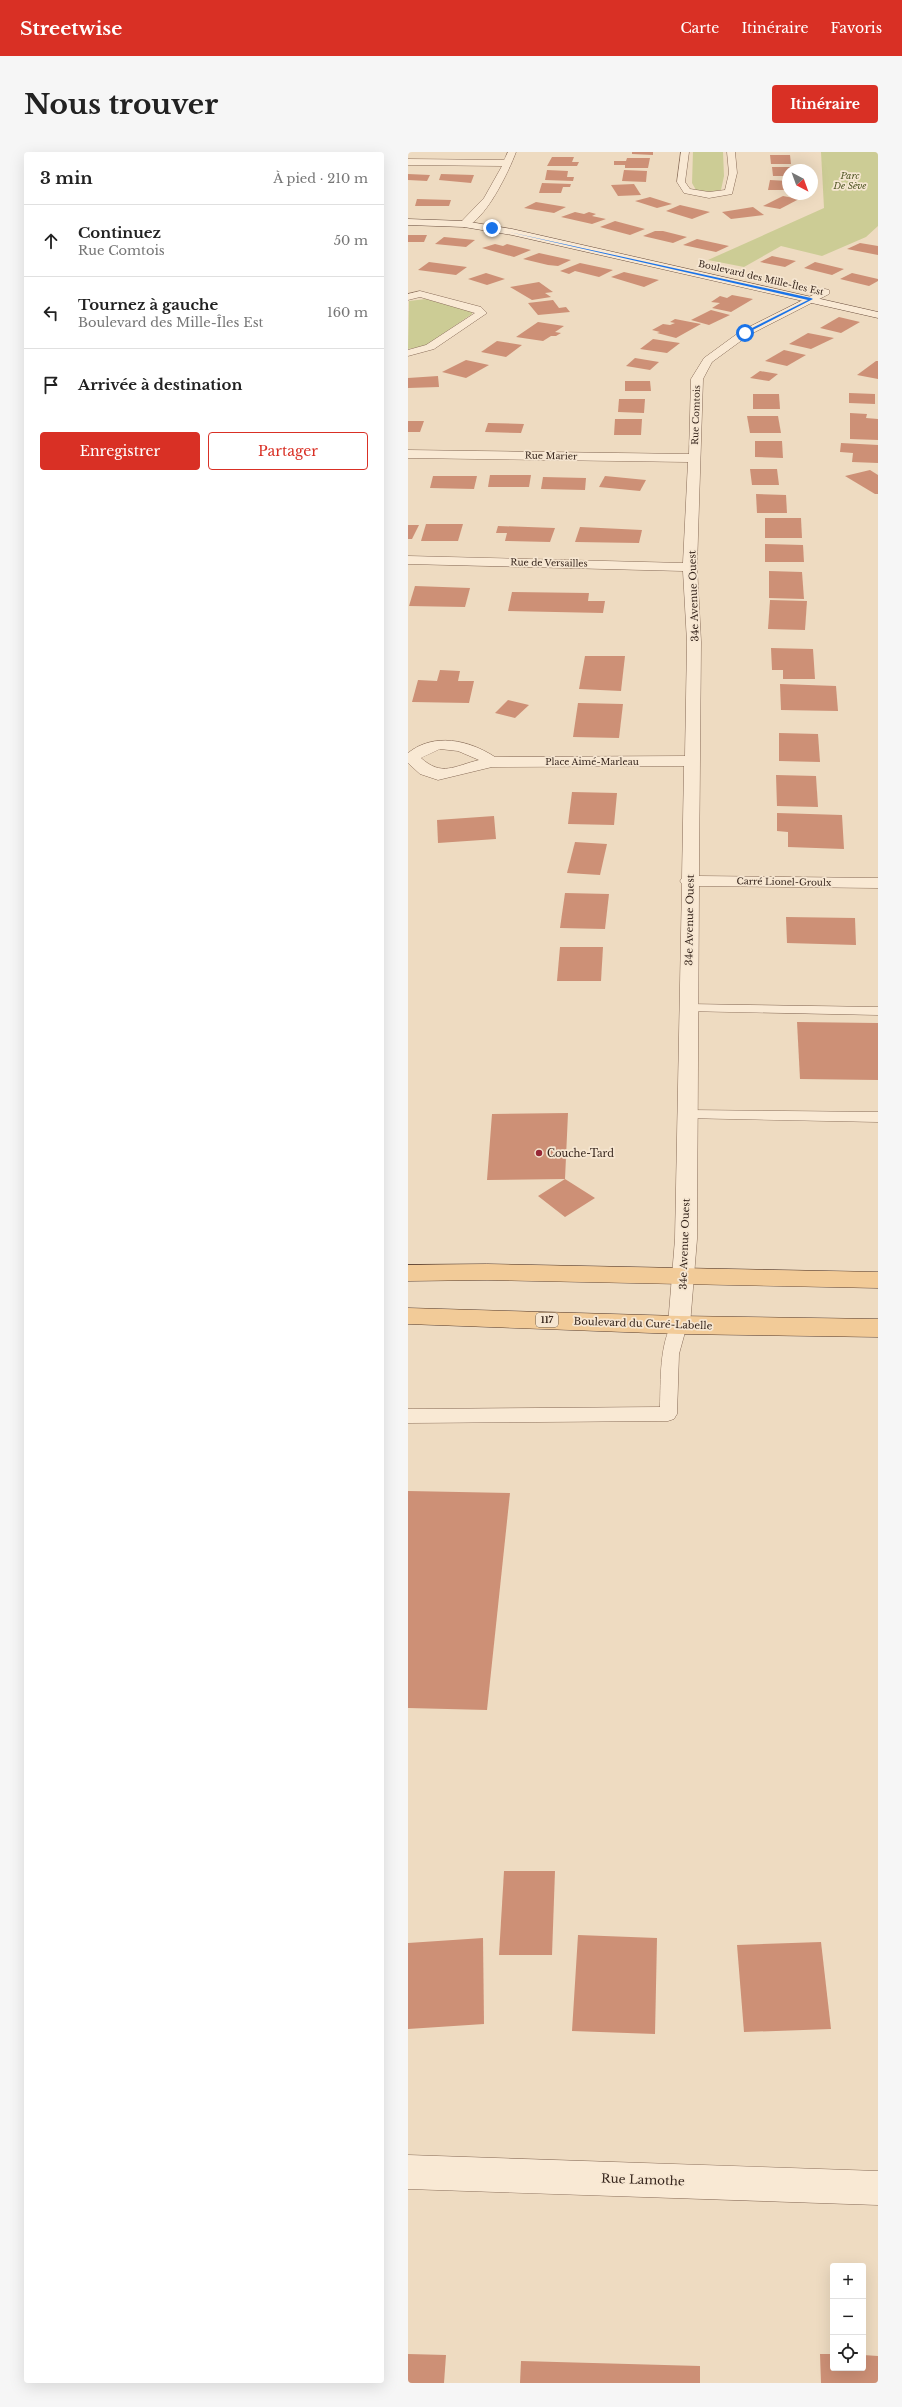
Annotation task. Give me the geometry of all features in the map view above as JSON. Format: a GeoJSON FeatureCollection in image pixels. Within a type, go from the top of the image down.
{"type":"FeatureCollection","features":[{"type":"Feature","properties":{"kind":"main road"},"geometry":{"type":"LineString","coordinates":[[408,1273],[878,1280]]}},
{"type":"Feature","properties":{"kind":"main road","name":"Boulevard du Curé-Labelle"},"geometry":{"type":"LineString","coordinates":[[408,1316],[679,1325],[878,1328]]}},
{"type":"Feature","properties":{"kind":"street"},"geometry":{"type":"LineString","coordinates":[[468,221],[489,199],[512,152]]}},
{"type":"Feature","properties":{"kind":"street"},"geometry":{"type":"LineString","coordinates":[[685,152],[681,182],[687,191],[708,195],[729,192],[733,173],[732,152]]}},
{"type":"Feature","properties":{"kind":"street"},"geometry":{"type":"LineString","coordinates":[[408,162],[507,163]]}},
{"type":"Feature","properties":{"kind":"street","name":"Boulevard des Mille-Îles Est"},"geometry":{"type":"LineString","coordinates":[[408,216],[541,229],[836,295]]}},
{"type":"Feature","properties":{"kind":"street","name":"Boulevard des Mille-Îles Est"},"geometry":{"type":"LineString","coordinates":[[408,222],[468,221],[878,315]]}},
{"type":"Feature","properties":{"kind":"street","name":"Rue Comtois"},"geometry":{"type":"LineString","coordinates":[[693,513],[697,379],[708,360],[745,333],[825,292]]}},
{"type":"Feature","properties":{"kind":"street"},"geometry":{"type":"LineString","coordinates":[[408,297],[420,294],[477,308],[482,313],[430,347],[408,353]]}},
{"type":"Feature","properties":{"kind":"street","name":"Rue Marier"},"geometry":{"type":"LineString","coordinates":[[408,454],[694,458]]}},
{"type":"Feature","properties":{"kind":"street","name":"34e Avenue Ouest"},"geometry":{"type":"LineString","coordinates":[[679,1325],[684,1276],[687,1115],[689,881],[694,642],[690,567],[693,513]]}},
{"type":"Feature","properties":{"kind":"street","name":"Rue de Versailles"},"geometry":{"type":"LineString","coordinates":[[408,560],[690,567]]}},
{"type":"Feature","properties":{"kind":"street","name":"Place Aimé-Marleau"},"geometry":{"type":"LineString","coordinates":[[492,762],[692,762]]}},
{"type":"Feature","properties":{"kind":"street","name":"Carré Lionel-Groulx"},"geometry":{"type":"LineString","coordinates":[[689,881],[878,883]]}},
{"type":"Feature","properties":{"kind":"street","name":"Rue Lamothe"},"geometry":{"type":"LineString","coordinates":[[408,2172],[878,2188]]}},
{"type":"Feature","properties":{"kind":"lane"},"geometry":{"type":"LineString","coordinates":[[688,1008],[878,1011]]}},
{"type":"Feature","properties":{"kind":"lane"},"geometry":{"type":"LineString","coordinates":[[687,1115],[878,1117]]}},
{"type":"Feature","properties":{"kind":"lane"},"geometry":{"type":"LineString","coordinates":[[408,1416],[668,1414],[671,1354],[679,1325]]}},
{"type":"Feature","properties":{"kind":"green space"},"geometry":{"type":"Polygon","coordinates":[[[693,152],[723,152],[724,176],[721,190],[711,192],[696,190],[692,183],[693,152]]]}},
{"type":"Feature","properties":{"kind":"green space","name":"Parc De Sève"},"geometry":{"type":"Polygon","coordinates":[[[821,152],[878,152],[878,226],[866,237],[822,256],[781,246],[744,267],[708,260],[824,208],[821,152]]]}},
{"type":"Feature","properties":{"kind":"green space"},"geometry":{"type":"Polygon","coordinates":[[[426,299],[472,312],[472,314],[425,346],[408,349],[409,301],[426,299]]]}},
{"type":"Feature","properties":{"kind":"building"},"geometry":{"type":"Polygon","coordinates":[[[632,152],[653,152],[653,155],[632,154],[632,152]]]}},
{"type":"Feature","properties":{"kind":"building"},"geometry":{"type":"Polygon","coordinates":[[[770,155],[790,155],[791,164],[771,164],[770,155]]]}},
{"type":"Feature","properties":{"kind":"building"},"geometry":{"type":"Polygon","coordinates":[[[552,157],[574,157],[572,162],[579,162],[577,166],[547,166],[552,157]]]}},
{"type":"Feature","properties":{"kind":"building"},"geometry":{"type":"Polygon","coordinates":[[[627,158],[650,158],[648,168],[625,168],[625,165],[614,165],[614,161],[626,161],[627,158]]]}},
{"type":"Feature","properties":{"kind":"building"},"geometry":{"type":"Polygon","coordinates":[[[772,167],[782,167],[782,176],[773,176],[772,167]]]}},
{"type":"Feature","properties":{"kind":"building"},"geometry":{"type":"Polygon","coordinates":[[[547,170],[568,171],[567,177],[574,177],[573,181],[545,180],[547,170]]]}},
{"type":"Feature","properties":{"kind":"building"},"geometry":{"type":"Polygon","coordinates":[[[624,170],[647,171],[646,182],[622,181],[624,170]]]}},
{"type":"Feature","properties":{"kind":"building"},"geometry":{"type":"Polygon","coordinates":[[[408,174],[430,175],[427,181],[408,180],[408,174]]]}},
{"type":"Feature","properties":{"kind":"building"},"geometry":{"type":"Polygon","coordinates":[[[441,174],[474,175],[471,183],[439,180],[441,174]]]}},
{"type":"Feature","properties":{"kind":"building"},"geometry":{"type":"Polygon","coordinates":[[[770,180],[782,181],[782,190],[768,190],[770,180]]]}},
{"type":"Feature","properties":{"kind":"building"},"geometry":{"type":"Polygon","coordinates":[[[542,183],[571,184],[570,187],[563,187],[561,193],[539,193],[542,183]]]}},
{"type":"Feature","properties":{"kind":"building"},"geometry":{"type":"Polygon","coordinates":[[[634,184],[641,195],[618,196],[611,185],[634,184]]]}},
{"type":"Feature","properties":{"kind":"building"},"geometry":{"type":"Polygon","coordinates":[[[782,196],[782,200],[797,200],[780,209],[763,206],[782,196]]]}},
{"type":"Feature","properties":{"kind":"building"},"geometry":{"type":"Polygon","coordinates":[[[650,197],[672,204],[657,208],[635,201],[650,197]]]}},
{"type":"Feature","properties":{"kind":"building"},"geometry":{"type":"Polygon","coordinates":[[[417,199],[451,200],[449,206],[415,206],[417,199]]]}},
{"type":"Feature","properties":{"kind":"building"},"geometry":{"type":"Polygon","coordinates":[[[536,202],[566,207],[554,213],[524,208],[536,202]]]}},
{"type":"Feature","properties":{"kind":"building"},"geometry":{"type":"Polygon","coordinates":[[[680,205],[710,212],[692,219],[666,211],[680,205]]]}},
{"type":"Feature","properties":{"kind":"building"},"geometry":{"type":"Polygon","coordinates":[[[753,207],[764,215],[731,219],[722,212],[753,207]]]}},
{"type":"Feature","properties":{"kind":"building"},"geometry":{"type":"Polygon","coordinates":[[[575,212],[584,214],[589,212],[596,214],[592,216],[606,219],[592,224],[561,217],[575,212]]]}},
{"type":"Feature","properties":{"kind":"building"},"geometry":{"type":"Polygon","coordinates":[[[615,221],[645,229],[630,235],[600,227],[615,221]]]}},
{"type":"Feature","properties":{"kind":"building"},"geometry":{"type":"Polygon","coordinates":[[[655,231],[663,231],[687,237],[673,243],[643,236],[655,231]]]}},
{"type":"Feature","properties":{"kind":"building"},"geometry":{"type":"Polygon","coordinates":[[[408,235],[427,235],[424,242],[408,242],[408,235]]]}},
{"type":"Feature","properties":{"kind":"building"},"geometry":{"type":"Polygon","coordinates":[[[444,237],[475,240],[466,247],[435,244],[444,237]]]}},
{"type":"Feature","properties":{"kind":"building"},"geometry":{"type":"Polygon","coordinates":[[[697,239],[729,246],[716,252],[683,245],[697,239]]]}},
{"type":"Feature","properties":{"kind":"building"},"geometry":{"type":"Polygon","coordinates":[[[860,243],[878,246],[878,255],[847,249],[860,243]]]}},
{"type":"Feature","properties":{"kind":"building"},"geometry":{"type":"Polygon","coordinates":[[[495,244],[503,246],[507,244],[531,250],[514,257],[482,248],[495,244]]]}},
{"type":"Feature","properties":{"kind":"building"},"geometry":{"type":"Polygon","coordinates":[[[539,253],[571,260],[558,266],[523,259],[539,253]]]}},
{"type":"Feature","properties":{"kind":"building"},"geometry":{"type":"Polygon","coordinates":[[[772,256],[796,261],[785,267],[760,262],[772,256]]]}},
{"type":"Feature","properties":{"kind":"building"},"geometry":{"type":"Polygon","coordinates":[[[429,262],[467,267],[456,275],[418,270],[429,262]]]}},
{"type":"Feature","properties":{"kind":"building"},"geometry":{"type":"Polygon","coordinates":[[[815,262],[844,269],[832,275],[804,268],[815,262]]]}},
{"type":"Feature","properties":{"kind":"building"},"geometry":{"type":"Polygon","coordinates":[[[580,263],[613,270],[599,277],[575,271],[569,274],[560,271],[580,263]]]}},
{"type":"Feature","properties":{"kind":"building"},"geometry":{"type":"Polygon","coordinates":[[[624,272],[659,280],[644,287],[611,277],[624,272]]]}},
{"type":"Feature","properties":{"kind":"building"},"geometry":{"type":"Polygon","coordinates":[[[486,273],[505,279],[487,285],[468,279],[486,273]]]}},
{"type":"Feature","properties":{"kind":"building"},"geometry":{"type":"Polygon","coordinates":[[[852,273],[878,279],[878,281],[869,286],[840,279],[852,273]]]}},
{"type":"Feature","properties":{"kind":"building"},"geometry":{"type":"Polygon","coordinates":[[[539,282],[553,292],[545,293],[551,297],[532,300],[510,287],[539,282]]]}},
{"type":"Feature","properties":{"kind":"building"},"geometry":{"type":"Polygon","coordinates":[[[732,295],[753,299],[731,312],[712,308],[720,303],[711,302],[720,296],[727,298],[732,295]]]}},
{"type":"Feature","properties":{"kind":"building"},"geometry":{"type":"Polygon","coordinates":[[[553,300],[559,308],[566,307],[570,312],[538,315],[528,303],[553,300]]]}},
{"type":"Feature","properties":{"kind":"building"},"geometry":{"type":"Polygon","coordinates":[[[711,310],[730,315],[709,325],[691,320],[711,310]]]}},
{"type":"Feature","properties":{"kind":"building"},"geometry":{"type":"Polygon","coordinates":[[[839,317],[860,322],[841,333],[820,328],[839,317]]]}},
{"type":"Feature","properties":{"kind":"building"},"geometry":{"type":"Polygon","coordinates":[[[675,319],[701,324],[676,338],[657,333],[660,332],[652,330],[663,324],[670,325],[675,323],[670,322],[675,319]]]}},
{"type":"Feature","properties":{"kind":"building"},"geometry":{"type":"Polygon","coordinates":[[[538,322],[564,326],[555,332],[561,333],[556,336],[551,336],[543,341],[516,337],[538,322]]]}},
{"type":"Feature","properties":{"kind":"building"},"geometry":{"type":"Polygon","coordinates":[[[808,333],[834,338],[811,349],[789,344],[808,333]]]}},
{"type":"Feature","properties":{"kind":"building"},"geometry":{"type":"Polygon","coordinates":[[[653,339],[680,343],[667,353],[640,349],[653,339]]]}},
{"type":"Feature","properties":{"kind":"building"},"geometry":{"type":"Polygon","coordinates":[[[497,341],[522,345],[506,357],[481,352],[497,341]]]}},
{"type":"Feature","properties":{"kind":"building"},"geometry":{"type":"Polygon","coordinates":[[[784,350],[806,355],[787,366],[765,361],[784,350]]]}},
{"type":"Feature","properties":{"kind":"building"},"geometry":{"type":"Polygon","coordinates":[[[635,358],[659,362],[650,370],[626,366],[635,358]]]}},
{"type":"Feature","properties":{"kind":"building"},"geometry":{"type":"Polygon","coordinates":[[[466,360],[489,365],[466,378],[442,372],[466,360]]]}},
{"type":"Feature","properties":{"kind":"building"},"geometry":{"type":"Polygon","coordinates":[[[878,361],[878,379],[857,375],[878,361]]]}},
{"type":"Feature","properties":{"kind":"building"},"geometry":{"type":"Polygon","coordinates":[[[760,371],[778,374],[769,381],[750,378],[760,371]]]}},
{"type":"Feature","properties":{"kind":"building"},"geometry":{"type":"Polygon","coordinates":[[[438,376],[439,387],[408,388],[408,378],[438,376]]]}},
{"type":"Feature","properties":{"kind":"building"},"geometry":{"type":"Polygon","coordinates":[[[625,381],[650,381],[651,391],[625,391],[625,381]]]}},
{"type":"Feature","properties":{"kind":"building"},"geometry":{"type":"Polygon","coordinates":[[[849,393],[875,394],[875,404],[849,403],[849,393]]]}},
{"type":"Feature","properties":{"kind":"building"},"geometry":{"type":"Polygon","coordinates":[[[753,394],[779,394],[780,409],[753,409],[753,394]]]}},
{"type":"Feature","properties":{"kind":"building"},"geometry":{"type":"Polygon","coordinates":[[[619,399],[645,399],[644,413],[618,412],[619,399]]]}},
{"type":"Feature","properties":{"kind":"building"},"geometry":{"type":"Polygon","coordinates":[[[850,413],[867,414],[866,418],[878,419],[878,440],[850,439],[850,413]]]}},
{"type":"Feature","properties":{"kind":"building"},"geometry":{"type":"Polygon","coordinates":[[[747,416],[778,416],[781,433],[750,433],[747,416]]]}},
{"type":"Feature","properties":{"kind":"building"},"geometry":{"type":"Polygon","coordinates":[[[615,419],[642,419],[641,435],[614,435],[615,419]]]}},
{"type":"Feature","properties":{"kind":"building"},"geometry":{"type":"Polygon","coordinates":[[[408,421],[424,421],[420,432],[408,432],[408,421]]]}},
{"type":"Feature","properties":{"kind":"building"},"geometry":{"type":"Polygon","coordinates":[[[488,423],[524,424],[521,433],[485,432],[488,423]]]}},
{"type":"Feature","properties":{"kind":"building"},"geometry":{"type":"Polygon","coordinates":[[[755,441],[782,441],[783,458],[755,457],[755,441]]]}},
{"type":"Feature","properties":{"kind":"building"},"geometry":{"type":"Polygon","coordinates":[[[841,443],[878,445],[878,463],[852,462],[853,453],[840,452],[841,443]]]}},
{"type":"Feature","properties":{"kind":"building"},"geometry":{"type":"Polygon","coordinates":[[[750,469],[777,469],[779,485],[752,485],[750,469]]]}},
{"type":"Feature","properties":{"kind":"building"},"geometry":{"type":"Polygon","coordinates":[[[870,470],[878,475],[878,494],[875,494],[845,476],[870,470]]]}},
{"type":"Feature","properties":{"kind":"building"},"geometry":{"type":"Polygon","coordinates":[[[490,475],[531,475],[529,487],[488,487],[490,475]]]}},
{"type":"Feature","properties":{"kind":"building"},"geometry":{"type":"Polygon","coordinates":[[[433,476],[477,476],[474,489],[430,488],[433,476]]]}},
{"type":"Feature","properties":{"kind":"building"},"geometry":{"type":"Polygon","coordinates":[[[605,476],[646,480],[640,491],[599,487],[605,476]]]}},
{"type":"Feature","properties":{"kind":"building"},"geometry":{"type":"Polygon","coordinates":[[[543,477],[586,478],[585,490],[541,489],[543,477]]]}},
{"type":"Feature","properties":{"kind":"building"},"geometry":{"type":"Polygon","coordinates":[[[756,494],[786,495],[787,513],[757,513],[756,494]]]}},
{"type":"Feature","properties":{"kind":"building"},"geometry":{"type":"Polygon","coordinates":[[[765,518],[801,518],[802,538],[765,538],[765,518]]]}},
{"type":"Feature","properties":{"kind":"building"},"geometry":{"type":"Polygon","coordinates":[[[426,524],[463,524],[458,541],[421,541],[426,524]]]}},
{"type":"Feature","properties":{"kind":"building"},"geometry":{"type":"Polygon","coordinates":[[[408,525],[419,525],[412,539],[408,539],[408,525]]]}},
{"type":"Feature","properties":{"kind":"building"},"geometry":{"type":"Polygon","coordinates":[[[498,526],[555,528],[550,542],[505,541],[507,533],[496,533],[498,526]]]}},
{"type":"Feature","properties":{"kind":"building"},"geometry":{"type":"Polygon","coordinates":[[[580,527],[642,530],[639,543],[575,542],[580,527]]]}},
{"type":"Feature","properties":{"kind":"building"},"geometry":{"type":"Polygon","coordinates":[[[765,544],[803,545],[804,562],[765,562],[765,544]]]}},
{"type":"Feature","properties":{"kind":"building"},"geometry":{"type":"Polygon","coordinates":[[[769,571],[802,572],[804,599],[769,598],[769,571]]]}},
{"type":"Feature","properties":{"kind":"building"},"geometry":{"type":"Polygon","coordinates":[[[415,586],[470,588],[465,607],[409,606],[415,586]]]}},
{"type":"Feature","properties":{"kind":"building"},"geometry":{"type":"Polygon","coordinates":[[[512,592],[589,593],[588,601],[605,601],[603,613],[508,611],[512,592]]]}},
{"type":"Feature","properties":{"kind":"building"},"geometry":{"type":"Polygon","coordinates":[[[770,600],[807,601],[805,630],[768,629],[770,600]]]}},
{"type":"Feature","properties":{"kind":"building"},"geometry":{"type":"Polygon","coordinates":[[[771,648],[813,649],[815,679],[783,679],[783,670],[772,670],[771,648]]]}},
{"type":"Feature","properties":{"kind":"building"},"geometry":{"type":"Polygon","coordinates":[[[585,656],[625,656],[621,691],[579,689],[585,656]]]}},
{"type":"Feature","properties":{"kind":"building"},"geometry":{"type":"Polygon","coordinates":[[[440,670],[460,671],[458,681],[474,681],[469,703],[412,702],[418,680],[437,681],[440,670]]]}},
{"type":"Feature","properties":{"kind":"building"},"geometry":{"type":"Polygon","coordinates":[[[780,684],[836,686],[838,711],[781,710],[780,684]]]}},
{"type":"Feature","properties":{"kind":"building"},"geometry":{"type":"Polygon","coordinates":[[[508,700],[529,705],[515,718],[495,713],[508,700]]]}},
{"type":"Feature","properties":{"kind":"building"},"geometry":{"type":"Polygon","coordinates":[[[578,703],[623,704],[619,738],[573,737],[578,703]]]}},
{"type":"Feature","properties":{"kind":"building"},"geometry":{"type":"Polygon","coordinates":[[[779,733],[818,734],[820,762],[779,761],[779,733]]]}},
{"type":"Feature","properties":{"kind":"building"},"geometry":{"type":"Polygon","coordinates":[[[776,775],[816,776],[818,807],[777,806],[776,775]]]}},
{"type":"Feature","properties":{"kind":"building"},"geometry":{"type":"Polygon","coordinates":[[[572,792],[617,793],[614,825],[568,824],[572,792]]]}},
{"type":"Feature","properties":{"kind":"building"},"geometry":{"type":"Polygon","coordinates":[[[777,813],[842,815],[844,849],[788,847],[788,832],[777,831],[777,813]]]}},
{"type":"Feature","properties":{"kind":"building"},"geometry":{"type":"Polygon","coordinates":[[[494,816],[496,839],[438,843],[437,820],[494,816]]]}},
{"type":"Feature","properties":{"kind":"building"},"geometry":{"type":"Polygon","coordinates":[[[575,842],[607,844],[600,875],[567,873],[575,842]]]}},
{"type":"Feature","properties":{"kind":"building"},"geometry":{"type":"Polygon","coordinates":[[[565,893],[609,894],[605,929],[560,928],[565,893]]]}},
{"type":"Feature","properties":{"kind":"building"},"geometry":{"type":"Polygon","coordinates":[[[786,917],[855,918],[856,945],[787,943],[786,917]]]}},
{"type":"Feature","properties":{"kind":"building"},"geometry":{"type":"Polygon","coordinates":[[[560,947],[603,947],[601,981],[557,981],[560,947]]]}},
{"type":"Feature","properties":{"kind":"building"},"geometry":{"type":"Polygon","coordinates":[[[797,1022],[878,1023],[878,1080],[800,1079],[797,1022]]]}},
{"type":"Feature","properties":{"kind":"building"},"geometry":{"type":"Polygon","coordinates":[[[568,1113],[565,1179],[487,1180],[492,1114],[568,1113]]]}},
{"type":"Feature","properties":{"kind":"building"},"geometry":{"type":"Polygon","coordinates":[[[565,1179],[595,1198],[565,1217],[538,1196],[565,1179]]]}},
{"type":"Feature","properties":{"kind":"building"},"geometry":{"type":"Polygon","coordinates":[[[408,1491],[510,1493],[487,1710],[408,1708],[408,1491]]]}},
{"type":"Feature","properties":{"kind":"building"},"geometry":{"type":"Polygon","coordinates":[[[504,1871],[555,1871],[552,1955],[499,1955],[504,1871]]]}},
{"type":"Feature","properties":{"kind":"building"},"geometry":{"type":"Polygon","coordinates":[[[578,1935],[657,1938],[655,2034],[572,2031],[578,1935]]]}},
{"type":"Feature","properties":{"kind":"building"},"geometry":{"type":"Polygon","coordinates":[[[483,1938],[484,2024],[408,2029],[408,1943],[483,1938]]]}},
{"type":"Feature","properties":{"kind":"building"},"geometry":{"type":"Polygon","coordinates":[[[821,1942],[831,2029],[744,2032],[737,1945],[821,1942]]]}},
{"type":"Feature","properties":{"kind":"building"},"geometry":{"type":"Polygon","coordinates":[[[408,2354],[446,2355],[444,2383],[408,2383],[408,2354]]]}},
{"type":"Feature","properties":{"kind":"building"},"geometry":{"type":"Polygon","coordinates":[[[820,2354],[830,2354],[830,2371],[866,2371],[866,2355],[878,2356],[878,2383],[821,2383],[820,2354]]]}},
{"type":"Feature","properties":{"kind":"building"},"geometry":{"type":"Polygon","coordinates":[[[521,2361],[700,2366],[700,2383],[520,2383],[521,2361]]]}},
{"type":"Feature","properties":{"kind":"place","name":"Couche-Tard"},"geometry":{"type":"Point","coordinates":[539,1153]}},
{"type":"Feature","properties":{"kind":"route"},"geometry":{"type":"LineString","coordinates":[[492,228],[811,299],[745,333]]}}]}
